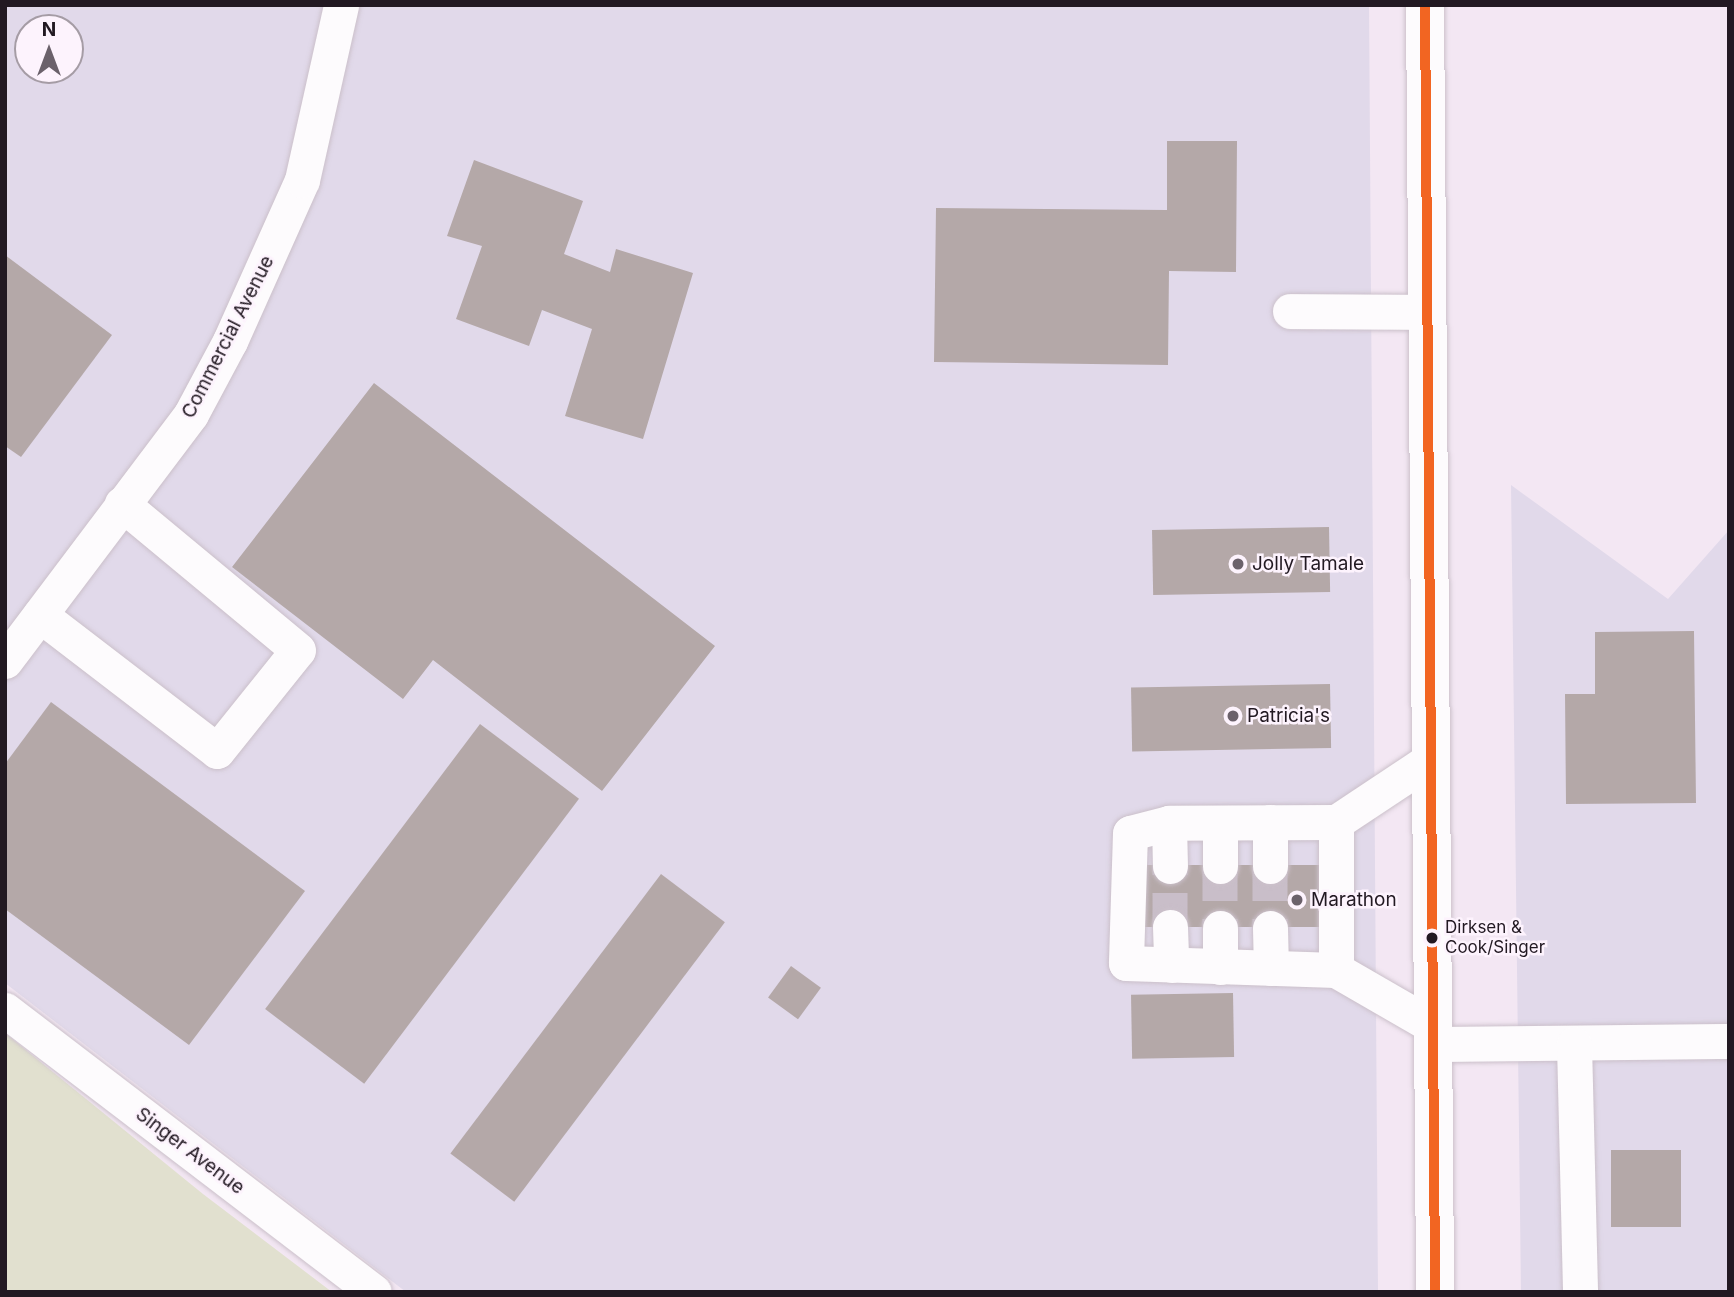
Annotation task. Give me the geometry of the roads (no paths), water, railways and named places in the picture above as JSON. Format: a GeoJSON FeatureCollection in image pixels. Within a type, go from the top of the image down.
{"type":"FeatureCollection","features":[{"type":"Feature","properties":{"kind":"main road"},"geometry":{"type":"LineString","coordinates":[[1425,5],[1435,1292]]}},
{"type":"Feature","properties":{"kind":"street","name":"Commercial Avenue"},"geometry":{"type":"LineString","coordinates":[[5,661],[191,414],[268,261],[302,180],[341,5]]}},
{"type":"Feature","properties":{"kind":"street"},"geometry":{"type":"LineString","coordinates":[[1290,311],[1426,312]]}},
{"type":"Feature","properties":{"kind":"street"},"geometry":{"type":"LineString","coordinates":[[40,615],[217,751],[299,650],[122,504]]}},
{"type":"Feature","properties":{"kind":"street"},"geometry":{"type":"LineString","coordinates":[[1431,760],[1336,822],[1169,823],[1130,833],[1126,963],[1336,970],[1433,1035],[1574,1044],[1729,1041]]}},
{"type":"Feature","properties":{"kind":"street"},"geometry":{"type":"LineString","coordinates":[[1270,822],[1270,866]]}},
{"type":"Feature","properties":{"kind":"street"},"geometry":{"type":"LineString","coordinates":[[1336,822],[1336,970]]}},
{"type":"Feature","properties":{"kind":"street"},"geometry":{"type":"LineString","coordinates":[[1169,823],[1170,866]]}},
{"type":"Feature","properties":{"kind":"street"},"geometry":{"type":"LineString","coordinates":[[1220,823],[1220,866]]}},
{"type":"Feature","properties":{"kind":"street"},"geometry":{"type":"LineString","coordinates":[[1170,927],[1171,965]]}},
{"type":"Feature","properties":{"kind":"street"},"geometry":{"type":"LineString","coordinates":[[1220,928],[1220,967]]}},
{"type":"Feature","properties":{"kind":"street"},"geometry":{"type":"LineString","coordinates":[[1270,928],[1271,968]]}},
{"type":"Feature","properties":{"kind":"street","name":"Singer Avenue"},"geometry":{"type":"LineString","coordinates":[[5,1010],[374,1292]]}},
{"type":"Feature","properties":{"kind":"street"},"geometry":{"type":"LineString","coordinates":[[1574,1044],[1580,1292]]}},
{"type":"Feature","properties":{"kind":"tunnel"},"geometry":{"type":"LineString","coordinates":[[1170,866],[1170,927]]}},
{"type":"Feature","properties":{"kind":"tunnel"},"geometry":{"type":"LineString","coordinates":[[1220,866],[1220,928]]}},
{"type":"Feature","properties":{"kind":"tunnel"},"geometry":{"type":"LineString","coordinates":[[1270,866],[1270,928]]}},
{"type":"Feature","properties":{"kind":"place","name":"Jolly Tamale"},"geometry":{"type":"Point","coordinates":[1238,564]}},
{"type":"Feature","properties":{"kind":"place","name":"Patricia's"},"geometry":{"type":"Point","coordinates":[1233,716]}},
{"type":"Feature","properties":{"kind":"place","name":"Marathon"},"geometry":{"type":"Point","coordinates":[1297,900]}},
{"type":"Feature","properties":{"kind":"place","name":"Dirksen & Cook/Singer"},"geometry":{"type":"Point","coordinates":[1432,938]}}]}
